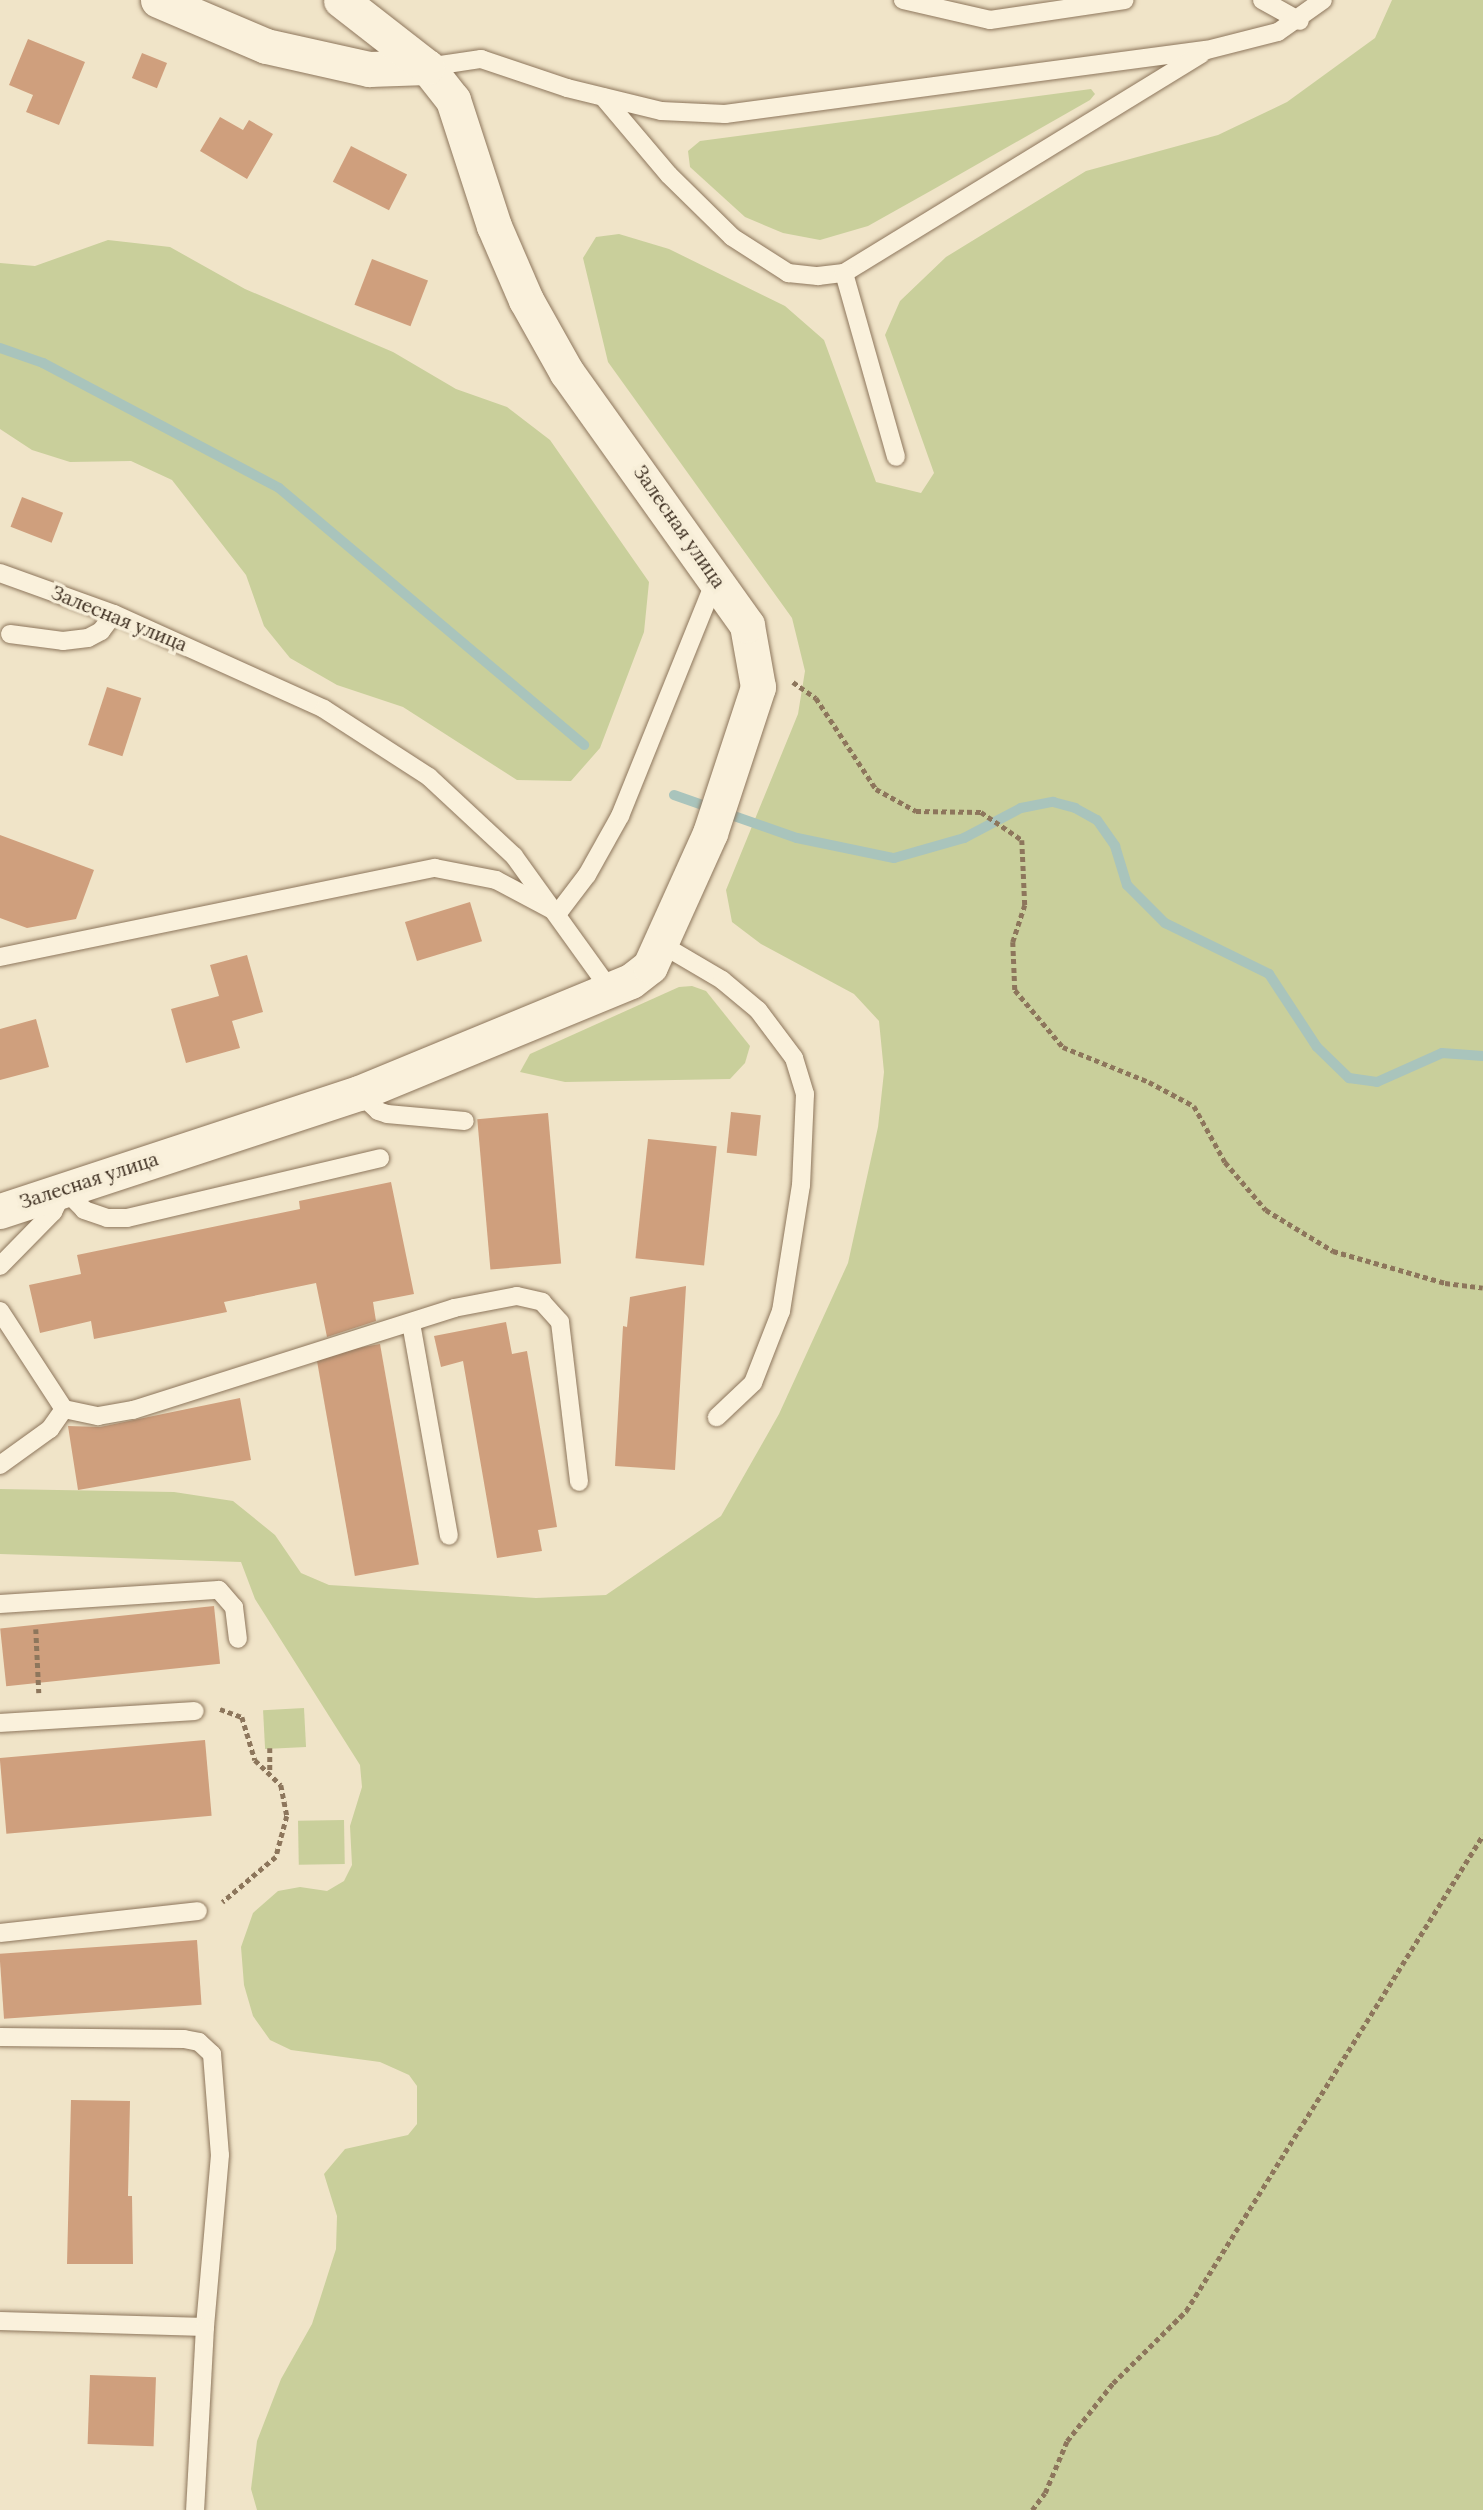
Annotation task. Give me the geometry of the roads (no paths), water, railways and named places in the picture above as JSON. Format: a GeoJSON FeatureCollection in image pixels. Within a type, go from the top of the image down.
{"type":"FeatureCollection","features":[{"type":"Feature","properties":{"kind":"street"},"geometry":{"type":"LineString","coordinates":[[158,0],[266,46],[369,69],[427,67]]}},
{"type":"Feature","properties":{"kind":"street","name":"Залесная улица"},"geometry":{"type":"LineString","coordinates":[[0,1211],[359,1093],[611,991],[650,966],[710,833],[758,687],[747,625],[554,348],[494,226],[453,100],[427,67],[341,0]]}},
{"type":"Feature","properties":{"kind":"lane"},"geometry":{"type":"LineString","coordinates":[[903,0],[990,20],[1125,0]]}},
{"type":"Feature","properties":{"kind":"lane"},"geometry":{"type":"LineString","coordinates":[[1262,0],[1300,21]]}},
{"type":"Feature","properties":{"kind":"lane"},"geometry":{"type":"LineString","coordinates":[[427,67],[481,59],[603,97],[661,111],[724,114],[1207,50],[1278,32],[1300,21],[1324,0]]}},
{"type":"Feature","properties":{"kind":"lane"},"geometry":{"type":"LineString","coordinates":[[603,97],[669,174],[732,237],[788,272],[844,273],[1207,50]]}},
{"type":"Feature","properties":{"kind":"lane"},"geometry":{"type":"LineString","coordinates":[[844,273],[897,457]]}},
{"type":"Feature","properties":{"kind":"lane","name":"Залесная улица"},"geometry":{"type":"LineString","coordinates":[[0,573],[114,614],[324,709],[429,777],[514,856],[558,913],[611,991]]}},
{"type":"Feature","properties":{"kind":"lane"},"geometry":{"type":"LineString","coordinates":[[0,957],[435,868],[496,880],[558,913],[587,875],[620,816],[716,578]]}},
{"type":"Feature","properties":{"kind":"lane"},"geometry":{"type":"LineString","coordinates":[[10,634],[63,641],[88,638],[101,631],[114,614]]}},
{"type":"Feature","properties":{"kind":"lane"},"geometry":{"type":"LineString","coordinates":[[661,944],[722,980],[758,1010],[793,1058],[805,1094],[799,1197],[781,1311],[753,1383],[718,1417]]}},
{"type":"Feature","properties":{"kind":"lane"},"geometry":{"type":"LineString","coordinates":[[359,1093],[378,1111],[387,1114],[465,1121]]}},
{"type":"Feature","properties":{"kind":"lane"},"geometry":{"type":"LineString","coordinates":[[0,1266],[52,1212],[64,1189],[84,1210],[107,1218],[127,1218],[380,1158]]}},
{"type":"Feature","properties":{"kind":"lane"},"geometry":{"type":"LineString","coordinates":[[0,1311],[64,1409],[98,1416],[133,1410],[317,1348],[411,1323],[454,1308],[517,1296],[542,1303],[559,1322],[579,1482]]}},
{"type":"Feature","properties":{"kind":"lane"},"geometry":{"type":"LineString","coordinates":[[411,1323],[449,1536]]}},
{"type":"Feature","properties":{"kind":"lane"},"geometry":{"type":"LineString","coordinates":[[0,1465],[50,1429],[64,1409]]}},
{"type":"Feature","properties":{"kind":"lane"},"geometry":{"type":"LineString","coordinates":[[0,1604],[219,1590],[234,1607],[238,1639]]}},
{"type":"Feature","properties":{"kind":"lane"},"geometry":{"type":"LineString","coordinates":[[0,1723],[195,1711]]}},
{"type":"Feature","properties":{"kind":"lane"},"geometry":{"type":"LineString","coordinates":[[0,1933],[198,1911]]}},
{"type":"Feature","properties":{"kind":"lane"},"geometry":{"type":"LineString","coordinates":[[0,2037],[184,2039],[199,2042],[212,2054],[220,2155],[205,2327],[195,2510]]}},
{"type":"Feature","properties":{"kind":"lane"},"geometry":{"type":"LineString","coordinates":[[0,2321],[205,2327]]}},
{"type":"Feature","properties":{"kind":"waterway"},"geometry":{"type":"LineString","coordinates":[[0,348],[43,363],[279,488],[584,745]]}},
{"type":"Feature","properties":{"kind":"waterway"},"geometry":{"type":"LineString","coordinates":[[674,795],[797,838],[894,858],[964,838],[1021,808],[1053,802],[1075,808],[1097,820],[1115,846],[1127,885],[1165,923],[1269,974],[1317,1047],[1349,1078],[1377,1082],[1442,1053],[1483,1056]]}}]}
